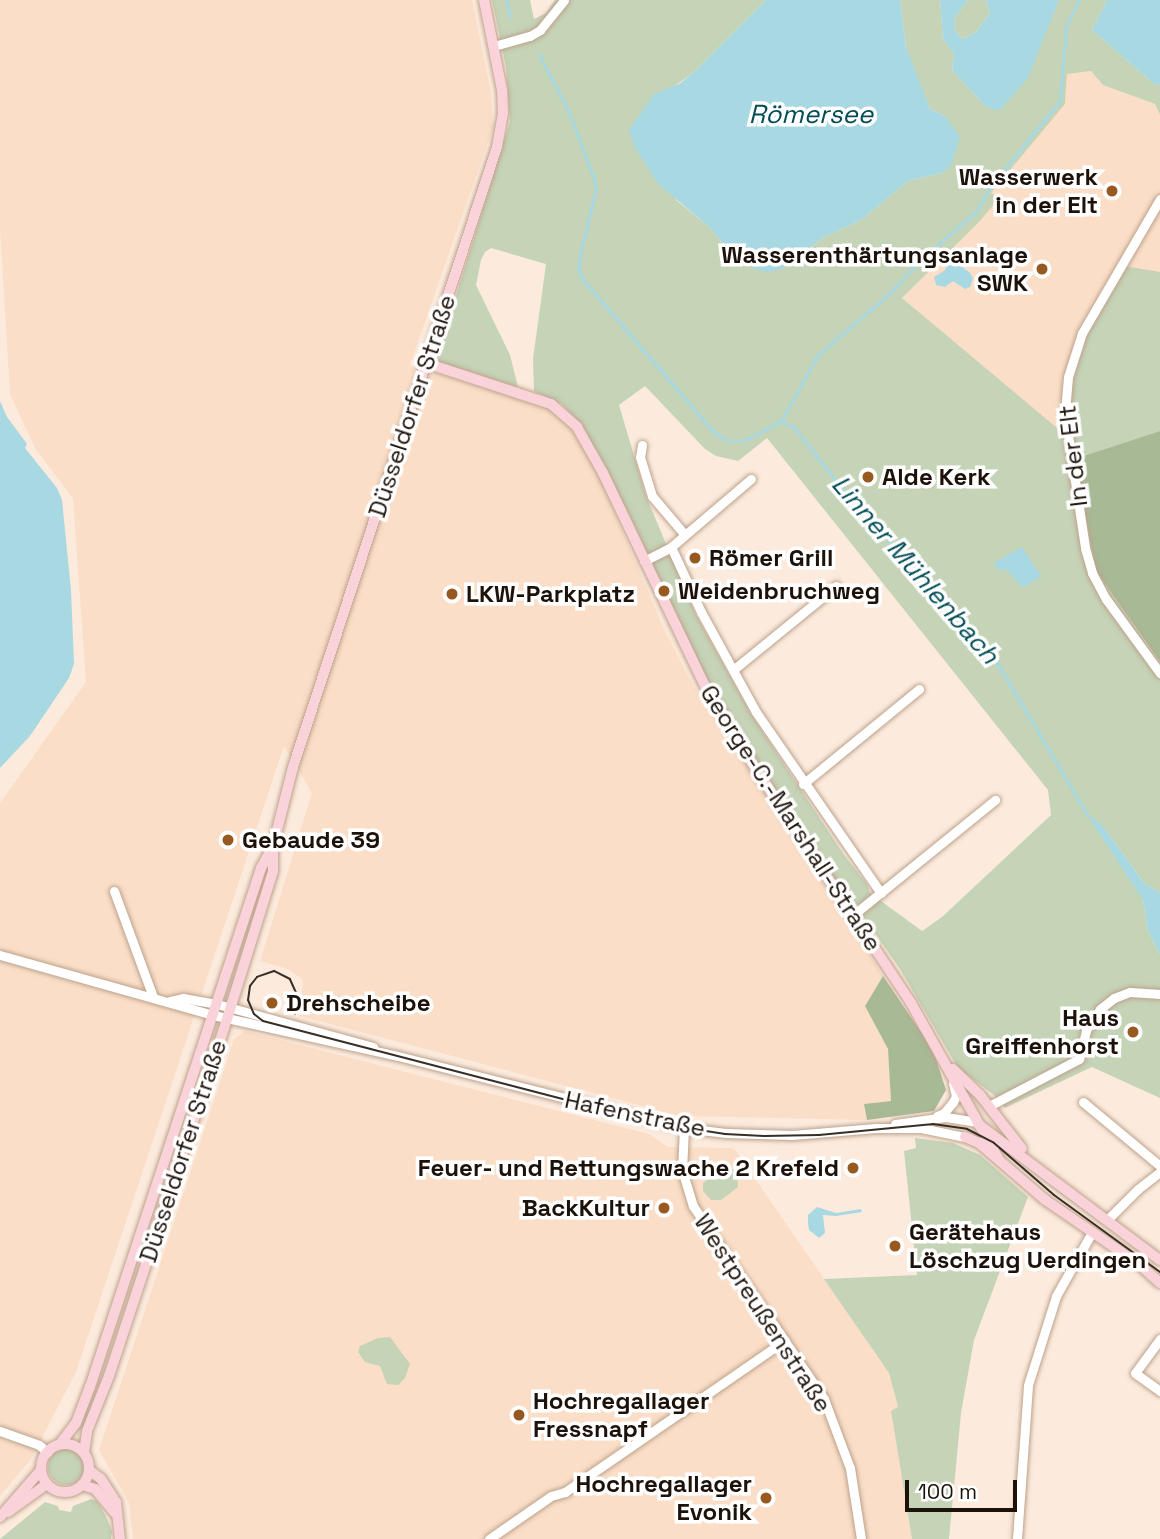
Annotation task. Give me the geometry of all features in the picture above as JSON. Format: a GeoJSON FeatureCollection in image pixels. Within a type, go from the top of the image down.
{"type":"FeatureCollection","features":[{"type":"Feature","properties":{"kind":"main road","name":"Düsseldorfer Straße"},"geometry":{"type":"LineString","coordinates":[[84,1453],[87,1431],[114,1361],[273,871],[273,846],[293,767],[501,130],[502,90],[484,0]]}},
{"type":"Feature","properties":{"kind":"main road","name":"George-C.-Marshall-Straße"},"geometry":{"type":"LineString","coordinates":[[426,363],[551,404],[577,427],[603,473],[686,651],[726,723],[945,1058],[958,1094],[999,1158]]}},
{"type":"Feature","properties":{"kind":"main road","name":"Düsseldorfer Straße"},"geometry":{"type":"LineString","coordinates":[[60,1444],[76,1423],[90,1387],[261,868],[273,846]]}},
{"type":"Feature","properties":{"kind":"main road"},"geometry":{"type":"LineString","coordinates":[[945,1058],[989,1106],[1041,1171]]}},
{"type":"Feature","properties":{"kind":"main road","name":"Hafenstraße"},"geometry":{"type":"LineString","coordinates":[[975,1122],[998,1136],[1160,1261]]}},
{"type":"Feature","properties":{"kind":"main road","name":"Hafenstraße"},"geometry":{"type":"LineString","coordinates":[[965,1137],[999,1158],[1044,1199],[1160,1283]]}},
{"type":"Feature","properties":{"kind":"main road"},"geometry":{"type":"LineString","coordinates":[[1,1516],[41,1470],[47,1452],[60,1444],[73,1445],[84,1453],[89,1470],[111,1494],[118,1516],[120,1539]]}},
{"type":"Feature","properties":{"kind":"main road"},"geometry":{"type":"LineString","coordinates":[[41,1470],[47,1484],[65,1492],[82,1485],[95,1489],[118,1516]]}},
{"type":"Feature","properties":{"kind":"main road"},"geometry":{"type":"LineString","coordinates":[[82,1485],[89,1470]]}},
{"type":"Feature","properties":{"kind":"main road"},"geometry":{"type":"LineString","coordinates":[[1,1516],[47,1484]]}},
{"type":"Feature","properties":{"kind":"street"},"geometry":{"type":"LineString","coordinates":[[494,46],[530,36],[540,30],[564,0]]}},
{"type":"Feature","properties":{"kind":"street","name":"In der Elt"},"geometry":{"type":"LineString","coordinates":[[1160,199],[1082,333],[1068,377],[1065,415],[1083,536],[1092,573],[1105,599],[1160,673]]}},
{"type":"Feature","properties":{"kind":"street"},"geometry":{"type":"LineString","coordinates":[[642,445],[640,457],[652,496],[685,535]]}},
{"type":"Feature","properties":{"kind":"street"},"geometry":{"type":"LineString","coordinates":[[646,566],[751,479]]}},
{"type":"Feature","properties":{"kind":"street"},"geometry":{"type":"LineString","coordinates":[[671,547],[733,670],[803,784],[881,893]]}},
{"type":"Feature","properties":{"kind":"street"},"geometry":{"type":"LineString","coordinates":[[733,670],[836,586]]}},
{"type":"Feature","properties":{"kind":"street"},"geometry":{"type":"LineString","coordinates":[[803,784],[919,689]]}},
{"type":"Feature","properties":{"kind":"street"},"geometry":{"type":"LineString","coordinates":[[853,915],[995,800]]}},
{"type":"Feature","properties":{"kind":"street"},"geometry":{"type":"LineString","coordinates":[[114,891],[153,998]]}},
{"type":"Feature","properties":{"kind":"street","name":"Hafenstraße"},"geometry":{"type":"LineString","coordinates":[[0,956],[213,1015],[229,1013],[684,1128],[726,1133],[792,1135],[876,1128],[926,1118],[946,1117],[975,1122]]}},
{"type":"Feature","properties":{"kind":"street"},"geometry":{"type":"LineString","coordinates":[[989,1106],[1079,1059],[1086,1030],[1100,1009],[1114,998],[1138,991],[1160,994]]}},
{"type":"Feature","properties":{"kind":"street","name":"Hafenstraße"},"geometry":{"type":"LineString","coordinates":[[169,1001],[183,998],[217,1004],[229,1013]]}},
{"type":"Feature","properties":{"kind":"street"},"geometry":{"type":"LineString","coordinates":[[926,1118],[944,1113],[958,1094],[968,1089],[975,1091]]}},
{"type":"Feature","properties":{"kind":"street"},"geometry":{"type":"LineString","coordinates":[[1083,1102],[1160,1166]]}},
{"type":"Feature","properties":{"kind":"street","name":"Westpreußenstraße"},"geometry":{"type":"LineString","coordinates":[[684,1128],[682,1170],[693,1206],[824,1399],[850,1468],[861,1539]]}},
{"type":"Feature","properties":{"kind":"street","name":"Hafenstraße"},"geometry":{"type":"LineString","coordinates":[[876,1128],[933,1130],[965,1137]]}},
{"type":"Feature","properties":{"kind":"street"},"geometry":{"type":"LineString","coordinates":[[1108,1219],[1138,1189],[1160,1172]]}},
{"type":"Feature","properties":{"kind":"street"},"geometry":{"type":"LineString","coordinates":[[1017,1539],[1028,1385],[1055,1296],[1092,1232]]}},
{"type":"Feature","properties":{"kind":"street"},"geometry":{"type":"LineString","coordinates":[[1160,1339],[1135,1373],[1160,1391]]}},
{"type":"Feature","properties":{"kind":"street"},"geometry":{"type":"LineString","coordinates":[[489,1539],[551,1496],[565,1492],[785,1340]]}},
{"type":"Feature","properties":{"kind":"street"},"geometry":{"type":"LineString","coordinates":[[0,1431],[39,1445],[47,1452]]}},
{"type":"Feature","properties":{"kind":"shaded area"},"geometry":{"type":"Polygon","coordinates":[[[0,0],[472,0],[491,93],[493,128],[410,365],[556,411],[569,424],[598,473],[663,627],[689,678],[883,976],[865,1006],[888,1049],[891,1101],[864,1104],[867,1120],[680,1116],[300,1016],[303,980],[288,969],[260,961],[312,793],[284,746],[76,1372],[31,1459],[0,1496],[0,803],[86,682],[73,499],[35,448],[10,394],[0,227],[0,0]]]}},
{"type":"Feature","properties":{"kind":"shaded area","name":"Wasserwerk in der Elt"},"geometry":{"type":"Polygon","coordinates":[[[1091,71],[1104,85],[1155,104],[1160,115],[1160,273],[1062,420],[1063,434],[902,298],[980,221],[998,198],[991,193],[1065,104],[1067,74],[1091,71]]]}},
{"type":"Feature","properties":{"kind":"shaded area"},"geometry":{"type":"Polygon","coordinates":[[[245,1031],[649,1134],[668,1147],[734,1148],[889,1373],[898,1408],[891,1411],[912,1539],[133,1539],[129,1503],[99,1450],[234,1039],[245,1031]]]}},
{"type":"Feature","properties":{"kind":"green space"},"geometry":{"type":"Polygon","coordinates":[[[492,0],[530,0],[534,19],[546,13],[555,0],[766,0],[694,72],[672,88],[676,200],[709,227],[728,249],[754,269],[782,269],[824,237],[861,220],[908,181],[942,173],[945,116],[930,109],[914,71],[906,47],[900,0],[940,0],[943,39],[954,54],[952,70],[985,106],[1038,50],[1059,0],[1107,0],[1092,30],[1154,84],[1160,85],[1160,115],[1155,104],[1103,85],[1091,71],[1067,74],[1065,104],[991,193],[999,198],[980,221],[902,298],[1063,433],[1068,364],[1079,333],[1124,266],[1160,272],[1160,431],[1074,459],[1096,571],[1160,663],[1160,893],[1144,883],[1102,825],[1143,900],[1148,931],[1160,955],[1160,1098],[1092,1067],[1005,1108],[994,1095],[958,1068],[900,969],[863,916],[868,899],[860,905],[851,904],[760,769],[708,684],[598,455],[574,417],[562,404],[534,391],[533,359],[546,264],[491,248],[481,260],[476,285],[510,355],[518,387],[436,361],[510,121],[506,67],[492,0]],[[645,386],[619,405],[646,496],[695,613],[751,714],[844,855],[867,884],[870,893],[922,931],[942,917],[1051,815],[1048,790],[767,438],[738,461],[716,456],[705,449],[645,386]]]}},
{"type":"Feature","properties":{"kind":"green space"},"geometry":{"type":"Polygon","coordinates":[[[968,0],[986,0],[990,13],[976,32],[962,39],[954,29],[955,17],[968,0]]]}},
{"type":"Feature","properties":{"kind":"green space"},"geometry":{"type":"Polygon","coordinates":[[[1160,431],[1160,662],[1096,571],[1074,459],[1160,431]]]}},
{"type":"Feature","properties":{"kind":"green space"},"geometry":{"type":"Polygon","coordinates":[[[883,976],[933,1050],[946,1090],[934,1111],[867,1120],[864,1104],[891,1101],[888,1049],[865,1006],[883,976]]]}},
{"type":"Feature","properties":{"kind":"green space"},"geometry":{"type":"Polygon","coordinates":[[[915,1138],[953,1143],[980,1155],[1028,1197],[974,1340],[961,1413],[949,1539],[912,1539],[891,1411],[898,1407],[889,1373],[824,1279],[917,1275],[904,1151],[916,1148],[915,1138]]]}},
{"type":"Feature","properties":{"kind":"green space"},"geometry":{"type":"Polygon","coordinates":[[[722,1168],[732,1169],[737,1174],[738,1187],[721,1200],[711,1200],[703,1191],[703,1183],[722,1168]]]}},
{"type":"Feature","properties":{"kind":"green space"},"geometry":{"type":"Polygon","coordinates":[[[390,1337],[410,1364],[405,1378],[398,1385],[387,1384],[380,1366],[365,1362],[358,1352],[360,1346],[378,1338],[390,1337]]]}},
{"type":"Feature","properties":{"kind":"green space"},"geometry":{"type":"Polygon","coordinates":[[[66,1449],[79,1454],[84,1467],[79,1480],[66,1485],[53,1480],[48,1467],[53,1454],[66,1449]]]}},
{"type":"Feature","properties":{"kind":"green space"},"geometry":{"type":"Polygon","coordinates":[[[91,1499],[97,1501],[106,1516],[112,1531],[111,1539],[0,1539],[45,1502],[58,1506],[59,1510],[71,1512],[73,1506],[91,1499]]]}},
{"type":"Feature","properties":{"kind":"water","name":"Römersee"},"geometry":{"type":"Polygon","coordinates":[[[766,0],[900,0],[906,47],[930,109],[945,116],[960,137],[951,166],[942,173],[908,181],[861,220],[824,237],[782,269],[767,272],[754,269],[728,249],[709,227],[657,183],[634,146],[629,130],[654,94],[679,84],[694,72],[766,0]]]}},
{"type":"Feature","properties":{"kind":"water"},"geometry":{"type":"Polygon","coordinates":[[[940,0],[968,0],[955,17],[954,29],[962,39],[976,32],[990,13],[986,0],[1059,0],[1028,78],[1001,109],[994,110],[985,106],[952,70],[954,54],[943,39],[940,0]]]}},
{"type":"Feature","properties":{"kind":"water"},"geometry":{"type":"Polygon","coordinates":[[[1107,0],[1160,0],[1160,85],[1154,84],[1092,30],[1107,0]]]}},
{"type":"Feature","properties":{"kind":"water"},"geometry":{"type":"Polygon","coordinates":[[[950,262],[956,262],[970,273],[973,278],[970,287],[965,289],[953,281],[945,287],[936,285],[934,277],[944,271],[950,262]]]}},
{"type":"Feature","properties":{"kind":"water"},"geometry":{"type":"Polygon","coordinates":[[[0,401],[7,417],[27,444],[25,448],[57,488],[62,500],[71,590],[74,664],[69,678],[30,736],[0,768],[0,401]]]}},
{"type":"Feature","properties":{"kind":"water"},"geometry":{"type":"Polygon","coordinates":[[[1022,547],[1041,576],[1023,588],[1007,570],[998,570],[994,563],[1022,547]]]}},
{"type":"Feature","properties":{"kind":"water"},"geometry":{"type":"Polygon","coordinates":[[[1086,813],[1102,825],[1144,883],[1160,893],[1160,955],[1148,931],[1143,900],[1086,813]]]}},
{"type":"Feature","properties":{"kind":"water"},"geometry":{"type":"Polygon","coordinates":[[[817,1207],[836,1213],[861,1209],[862,1212],[823,1215],[825,1233],[819,1238],[809,1230],[808,1223],[808,1215],[817,1207]]]}},
{"type":"Feature","properties":{"kind":"waterway","name":"Linner Mühlenbach"},"geometry":{"type":"LineString","coordinates":[[507,0],[510,16]]}},
{"type":"Feature","properties":{"kind":"waterway"},"geometry":{"type":"LineString","coordinates":[[782,420],[817,356],[890,293],[920,260],[977,211],[987,191],[1060,101],[1066,26],[1079,0]]}},
{"type":"Feature","properties":{"kind":"waterway","name":"Linner Mühlenbach"},"geometry":{"type":"LineString","coordinates":[[539,54],[568,109],[595,180],[596,191],[581,253],[579,270],[582,278],[713,431],[728,441],[743,441],[782,421],[794,427],[853,502],[961,617],[1000,667],[1088,815]]}},
{"type":"Feature","properties":{"kind":"tram line"},"geometry":{"type":"LineString","coordinates":[[295,1014],[297,995],[290,979],[274,971],[257,977],[250,986],[248,1000],[254,1014],[263,1021],[654,1123],[725,1134],[764,1136],[819,1135],[933,1124],[967,1129],[994,1143],[1054,1195],[1160,1272]]}},
{"type":"Feature","properties":{"kind":"place","name":"Wasserwerk in der Elt"},"geometry":{"type":"Point","coordinates":[1112,191]}},
{"type":"Feature","properties":{"kind":"place","name":"Wasserenthärtungsanlage SWK"},"geometry":{"type":"Point","coordinates":[1042,269]}},
{"type":"Feature","properties":{"kind":"place","name":"Alde Kerk"},"geometry":{"type":"Point","coordinates":[868,477]}},
{"type":"Feature","properties":{"kind":"place","name":"Römer Grill"},"geometry":{"type":"Point","coordinates":[695,558]}},
{"type":"Feature","properties":{"kind":"place","name":"Weidenbruchweg"},"geometry":{"type":"Point","coordinates":[664,591]}},
{"type":"Feature","properties":{"kind":"place","name":"LKW-Parkplatz"},"geometry":{"type":"Point","coordinates":[452,594]}},
{"type":"Feature","properties":{"kind":"place","name":"Gebaude 39"},"geometry":{"type":"Point","coordinates":[228,840]}},
{"type":"Feature","properties":{"kind":"place","name":"Drehscheibe"},"geometry":{"type":"Point","coordinates":[272,1003]}},
{"type":"Feature","properties":{"kind":"place","name":"Haus Greiffenhorst"},"geometry":{"type":"Point","coordinates":[1133,1032]}},
{"type":"Feature","properties":{"kind":"place","name":"Feuer- und Rettungswache 2 Krefeld"},"geometry":{"type":"Point","coordinates":[853,1168]}},
{"type":"Feature","properties":{"kind":"place","name":"BackKultur"},"geometry":{"type":"Point","coordinates":[664,1208]}},
{"type":"Feature","properties":{"kind":"place","name":"Gerätehaus Löschzug Uerdingen"},"geometry":{"type":"Point","coordinates":[895,1246]}},
{"type":"Feature","properties":{"kind":"place","name":"Hochregallager Fressnapf"},"geometry":{"type":"Point","coordinates":[519,1415]}},
{"type":"Feature","properties":{"kind":"place","name":"Hochregallager Evonik"},"geometry":{"type":"Point","coordinates":[766,1498]}}]}
